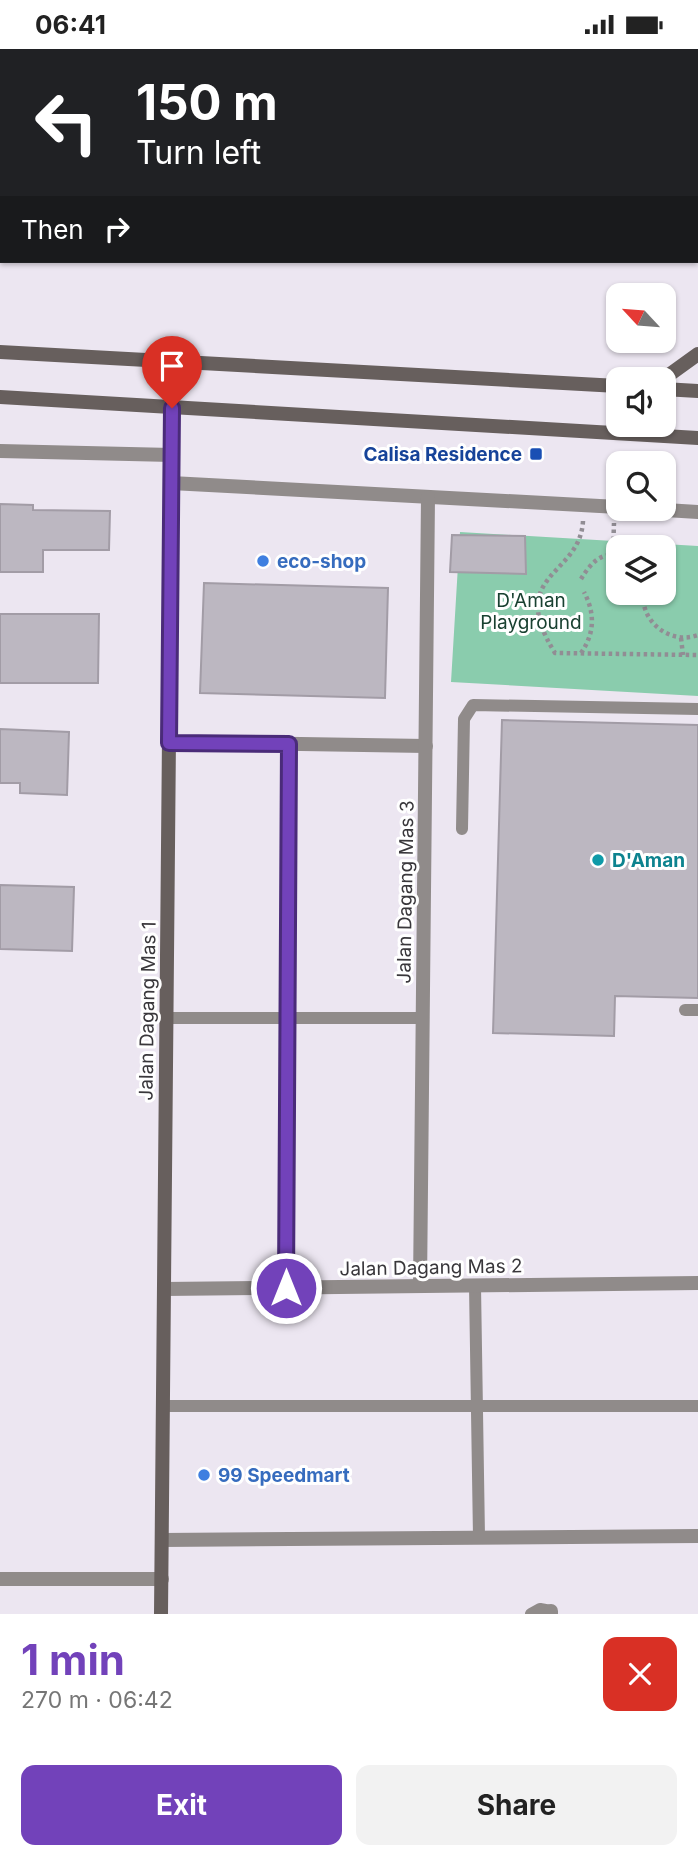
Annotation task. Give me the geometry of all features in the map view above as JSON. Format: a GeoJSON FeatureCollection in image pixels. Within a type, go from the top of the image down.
{"type":"FeatureCollection","features":[{"type":"Feature","properties":{"kind":"main road"},"geometry":{"type":"LineString","coordinates":[[0,352],[606,385]]}},
{"type":"Feature","properties":{"kind":"main road"},"geometry":{"type":"LineString","coordinates":[[676,370],[698,354]]}},
{"type":"Feature","properties":{"kind":"main road"},"geometry":{"type":"LineString","coordinates":[[676,390],[698,391]]}},
{"type":"Feature","properties":{"kind":"main road"},"geometry":{"type":"LineString","coordinates":[[0,397],[698,438]]}},
{"type":"Feature","properties":{"kind":"main road","name":"Jalan Dagang Mas 1"},"geometry":{"type":"LineString","coordinates":[[161,1614],[172,408]]}},
{"type":"Feature","properties":{"kind":"street"},"geometry":{"type":"LineString","coordinates":[[0,451],[172,455]]}},
{"type":"Feature","properties":{"kind":"street"},"geometry":{"type":"LineString","coordinates":[[172,483],[606,507]]}},
{"type":"Feature","properties":{"kind":"street","name":"Jalan Dagang Mas 3"},"geometry":{"type":"LineString","coordinates":[[420,1286],[428,497]]}},
{"type":"Feature","properties":{"kind":"street"},"geometry":{"type":"LineString","coordinates":[[676,511],[698,512]]}},
{"type":"Feature","properties":{"kind":"street"},"geometry":{"type":"LineString","coordinates":[[169,743],[426,745]]}},
{"type":"Feature","properties":{"kind":"street","name":"Jalan Dagang Mas 2"},"geometry":{"type":"LineString","coordinates":[[164,1289],[698,1283]]}},
{"type":"Feature","properties":{"kind":"street"},"geometry":{"type":"LineString","coordinates":[[162,1539],[698,1536]]}},
{"type":"Feature","properties":{"kind":"street"},"geometry":{"type":"LineString","coordinates":[[0,1579],[162,1579]]}},
{"type":"Feature","properties":{"kind":"lane"},"geometry":{"type":"LineString","coordinates":[[462,829],[464,719],[474,705],[698,709]]}},
{"type":"Feature","properties":{"kind":"lane"},"geometry":{"type":"LineString","coordinates":[[286,1288],[289,744]]}},
{"type":"Feature","properties":{"kind":"lane"},"geometry":{"type":"LineString","coordinates":[[167,1018],[423,1018]]}},
{"type":"Feature","properties":{"kind":"lane"},"geometry":{"type":"LineString","coordinates":[[475,1286],[479,1537]]}},
{"type":"Feature","properties":{"kind":"lane"},"geometry":{"type":"LineString","coordinates":[[163,1406],[698,1406]]}},
{"type":"Feature","properties":{"kind":"lane"},"geometry":{"type":"LineString","coordinates":[[531,1614],[540,1609],[551,1613]]}},
{"type":"Feature","properties":{"kind":"path"},"geometry":{"type":"LineString","coordinates":[[583,506],[582,538],[574,551],[548,576],[540,595],[539,615],[544,635],[555,653],[698,655]]}},
{"type":"Feature","properties":{"kind":"path"},"geometry":{"type":"LineString","coordinates":[[581,579],[592,561],[606,557]]}},
{"type":"Feature","properties":{"kind":"path"},"geometry":{"type":"LineString","coordinates":[[580,653],[588,643],[593,617],[584,592]]}},
{"type":"Feature","properties":{"kind":"path"},"geometry":{"type":"LineString","coordinates":[[645,605],[646,614],[655,626],[667,634],[681,638],[698,635]]}},
{"type":"Feature","properties":{"kind":"path"},"geometry":{"type":"LineString","coordinates":[[681,638],[682,655]]}},
{"type":"Feature","properties":{"kind":"green space","name":"D'Aman Playground"},"geometry":{"type":"Polygon","coordinates":[[[460,532],[606,541],[606,605],[676,605],[676,545],[698,546],[698,696],[451,682],[460,532]]]}},
{"type":"Feature","properties":{"kind":"building"},"geometry":{"type":"Polygon","coordinates":[[[0,504],[33,505],[33,510],[110,511],[109,550],[43,550],[43,572],[0,572],[0,504]]]}},
{"type":"Feature","properties":{"kind":"building"},"geometry":{"type":"Polygon","coordinates":[[[452,535],[525,536],[526,574],[450,572],[452,535]]]}},
{"type":"Feature","properties":{"kind":"building"},"geometry":{"type":"Polygon","coordinates":[[[204,583],[388,588],[385,698],[200,693],[204,583]]]}},
{"type":"Feature","properties":{"kind":"building"},"geometry":{"type":"Polygon","coordinates":[[[0,614],[99,614],[98,683],[0,683],[0,614]]]}},
{"type":"Feature","properties":{"kind":"building","name":"D'Aman"},"geometry":{"type":"Polygon","coordinates":[[[502,720],[698,725],[698,998],[615,996],[614,1036],[493,1033],[502,720]]]}},
{"type":"Feature","properties":{"kind":"building"},"geometry":{"type":"Polygon","coordinates":[[[0,729],[69,732],[67,795],[20,793],[20,783],[0,783],[0,729]]]}},
{"type":"Feature","properties":{"kind":"building"},"geometry":{"type":"Polygon","coordinates":[[[0,885],[74,887],[72,951],[0,949],[0,885]]]}},
{"type":"Feature","properties":{"kind":"place","name":"Calisa Residence"},"geometry":{"type":"Point","coordinates":[536,454]}},
{"type":"Feature","properties":{"kind":"place","name":"eco-shop"},"geometry":{"type":"Point","coordinates":[263,561]}},
{"type":"Feature","properties":{"kind":"place","name":"D'Aman"},"geometry":{"type":"Point","coordinates":[598,860]}},
{"type":"Feature","properties":{"kind":"place","name":"99 Speedmart"},"geometry":{"type":"Point","coordinates":[204,1475]}},
{"type":"Feature","properties":{"kind":"route"},"geometry":{"type":"LineString","coordinates":[[172,408],[169,743],[289,744],[286,1288]]}}]}
